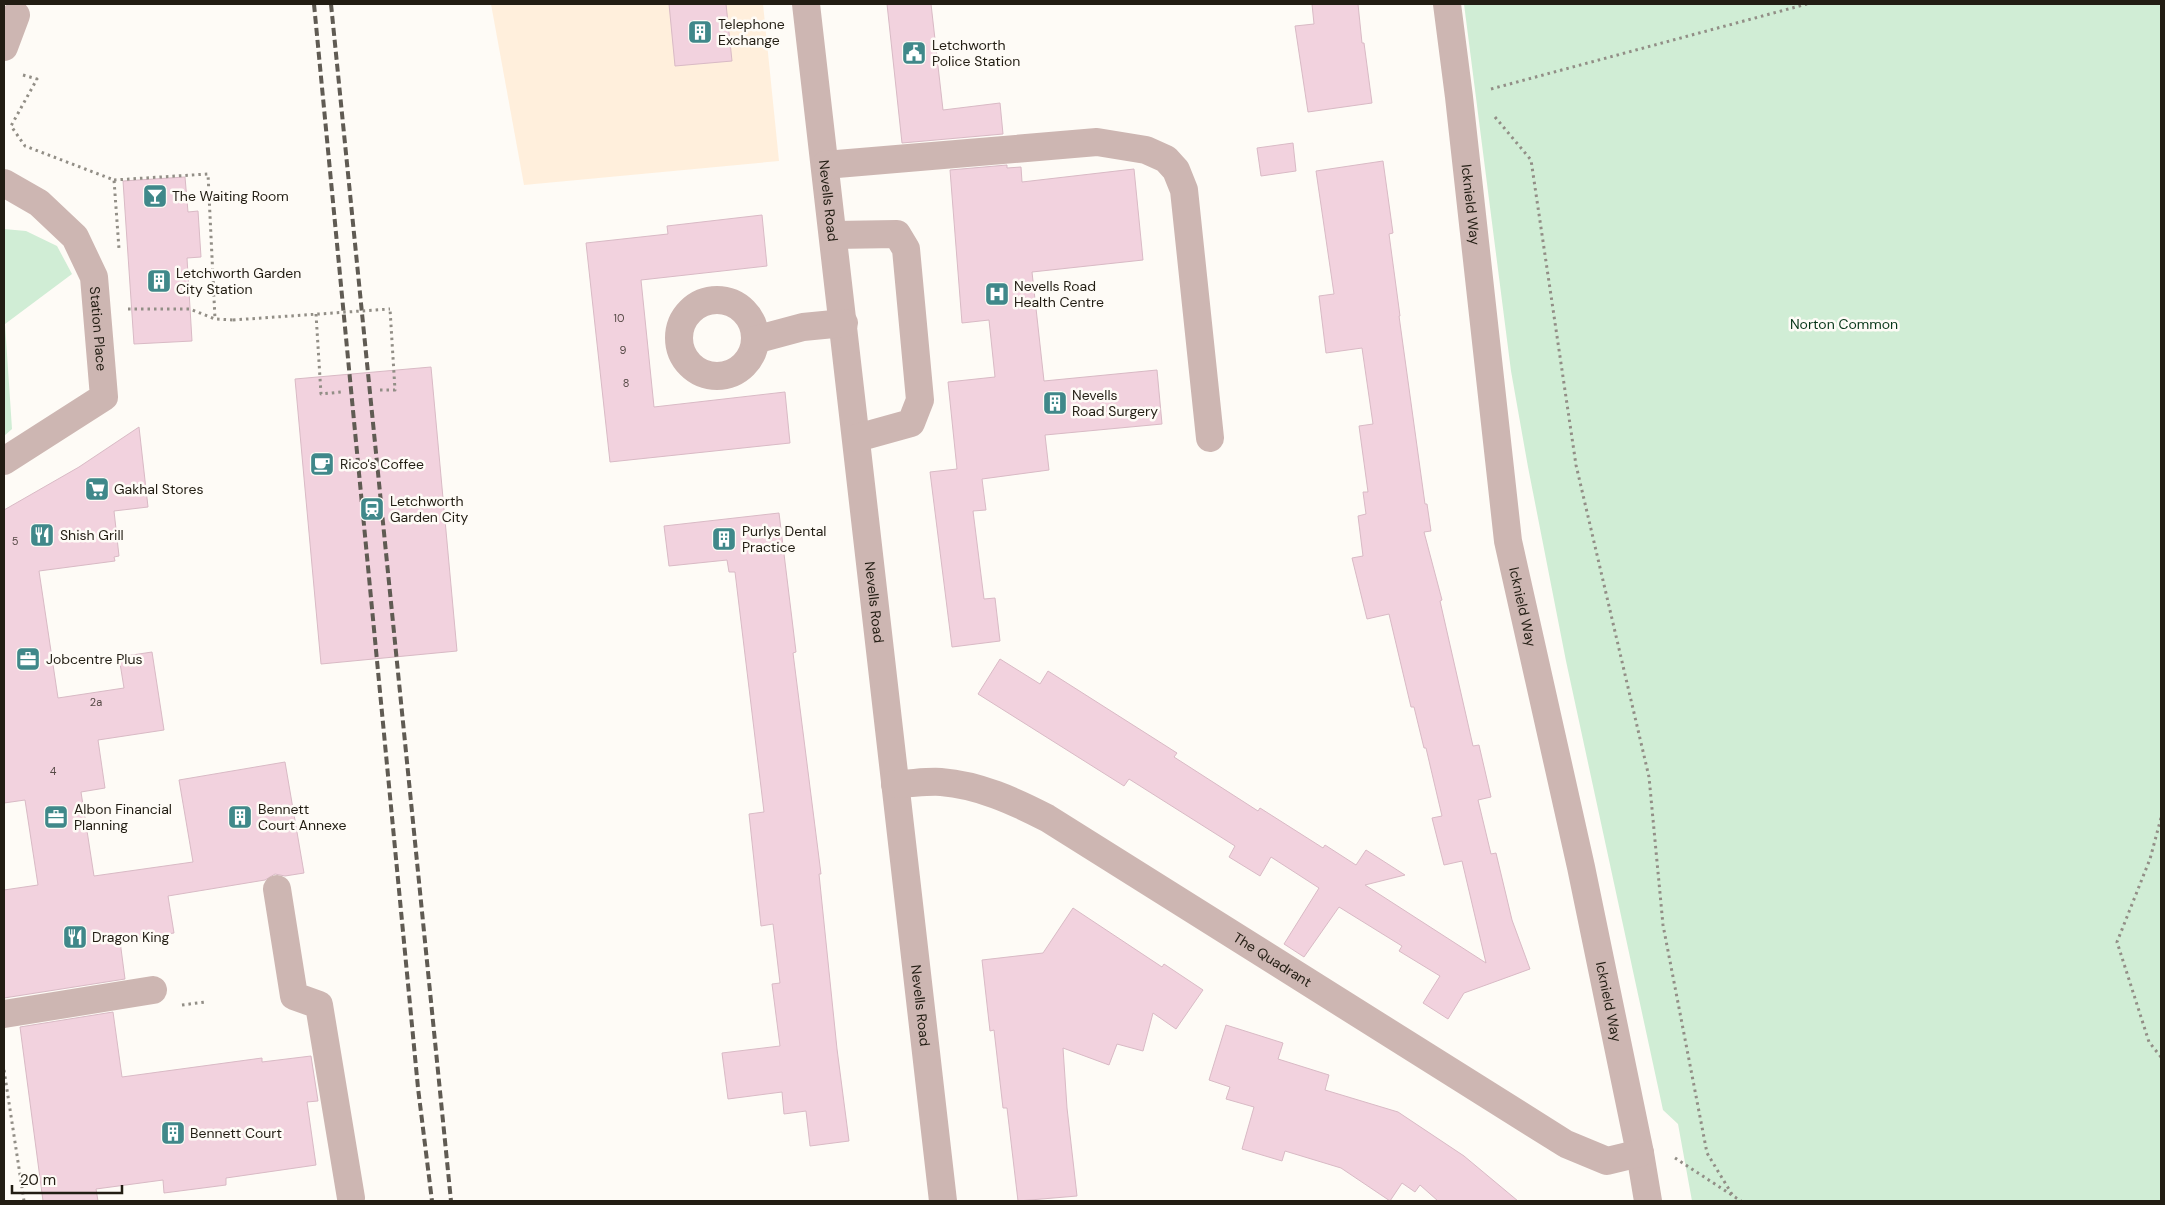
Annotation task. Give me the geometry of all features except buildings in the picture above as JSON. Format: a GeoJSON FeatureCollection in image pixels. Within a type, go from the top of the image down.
{"type":"FeatureCollection","features":[{"type":"Feature","properties":{"kind":"street","name":"Nevells Road"},"geometry":{"type":"LineString","coordinates":[[806,4],[834,235],[894,784],[943,1201]]}},
{"type":"Feature","properties":{"kind":"street","name":"Icknield Way"},"geometry":{"type":"LineString","coordinates":[[1447,4],[1467,95],[1508,541],[1581,867],[1640,1153],[1648,1201]]}},
{"type":"Feature","properties":{"kind":"street"},"geometry":{"type":"LineString","coordinates":[[4,47],[14,15]]}},
{"type":"Feature","properties":{"kind":"street"},"geometry":{"type":"LineString","coordinates":[[825,165],[1095,132],[1166,159],[1176,170],[1184,190],[1210,438]]}},
{"type":"Feature","properties":{"kind":"street","name":"Station Place"},"geometry":{"type":"LineString","coordinates":[[4,183],[39,203],[75,237],[94,277],[104,397],[4,461]]}},
{"type":"Feature","properties":{"kind":"street"},"geometry":{"type":"LineString","coordinates":[[834,235],[897,234],[906,249],[920,400],[911,423],[857,438]]}},
{"type":"Feature","properties":{"kind":"street"},"geometry":{"type":"LineString","coordinates":[[756,340],[803,328],[844,323]]}},
{"type":"Feature","properties":{"kind":"street","name":"The Quadrant"},"geometry":{"type":"LineString","coordinates":[[894,784],[941,782],[986,791],[1017,802],[1047,818],[1566,1144],[1607,1161],[1640,1153]]}},
{"type":"Feature","properties":{"kind":"street"},"geometry":{"type":"LineString","coordinates":[[277,888],[294,996],[319,1005],[344,1200]]}},
{"type":"Feature","properties":{"kind":"street"},"geometry":{"type":"LineString","coordinates":[[4,1014],[153,990]]}},
{"type":"Feature","properties":{"kind":"path"},"geometry":{"type":"LineString","coordinates":[[1467,95],[1807,4]]}},
{"type":"Feature","properties":{"kind":"path"},"geometry":{"type":"LineString","coordinates":[[20,74],[36,79],[11,126],[25,146],[114,180],[208,174],[215,319]]}},
{"type":"Feature","properties":{"kind":"path"},"geometry":{"type":"LineString","coordinates":[[1467,95],[1532,160],[1576,465],[1648,777],[1663,926],[1707,1153],[1733,1196]]}},
{"type":"Feature","properties":{"kind":"path"},"geometry":{"type":"LineString","coordinates":[[114,180],[119,250]]}},
{"type":"Feature","properties":{"kind":"path"},"geometry":{"type":"LineString","coordinates":[[132,309],[190,309],[215,319],[233,320],[390,309],[395,390],[380,390]]}},
{"type":"Feature","properties":{"kind":"path"},"geometry":{"type":"LineString","coordinates":[[316,314],[320,394],[341,392]]}},
{"type":"Feature","properties":{"kind":"path"},"geometry":{"type":"LineString","coordinates":[[2161,818],[2150,859],[2117,942],[2150,1042],[2161,1057]]}},
{"type":"Feature","properties":{"kind":"path"},"geometry":{"type":"LineString","coordinates":[[4,1070],[24,1201]]}},
{"type":"Feature","properties":{"kind":"path"},"geometry":{"type":"LineString","coordinates":[[1671,1156],[1741,1201]]}},
{"type":"Feature","properties":{"kind":"shaded area"},"geometry":{"type":"Polygon","coordinates":[[[491,4],[763,4],[779,161],[524,185],[491,4]]]}},
{"type":"Feature","properties":{"kind":"green space","name":"Norton Common"},"geometry":{"type":"Polygon","coordinates":[[[1464,4],[2161,4],[2161,1201],[1692,1201],[1678,1124],[1663,1110],[1566,661],[1528,467],[1511,371],[1464,4]]]}},
{"type":"Feature","properties":{"kind":"green space"},"geometry":{"type":"Polygon","coordinates":[[[4,229],[26,231],[57,246],[72,274],[5,324],[12,429],[4,436],[4,229]]]}},
{"type":"Feature","properties":{"kind":"railway"},"geometry":{"type":"LineString","coordinates":[[314,4],[418,1088],[432,1201]]}},
{"type":"Feature","properties":{"kind":"railway"},"geometry":{"type":"LineString","coordinates":[[331,4],[451,1201]]}},
{"type":"Feature","properties":{"kind":"place","name":"Telephone Exchange"},"geometry":{"type":"Point","coordinates":[700,32]}},
{"type":"Feature","properties":{"kind":"place","name":"Letchworth Police Station"},"geometry":{"type":"Point","coordinates":[914,53]}},
{"type":"Feature","properties":{"kind":"place","name":"The Waiting Room"},"geometry":{"type":"Point","coordinates":[155,196]}},
{"type":"Feature","properties":{"kind":"place","name":"Letchworth Garden City Station"},"geometry":{"type":"Point","coordinates":[159,281]}},
{"type":"Feature","properties":{"kind":"place","name":"Nevells Road Health Centre"},"geometry":{"type":"Point","coordinates":[997,294]}},
{"type":"Feature","properties":{"kind":"place","name":"Nevells Road Surgery"},"geometry":{"type":"Point","coordinates":[1055,403]}},
{"type":"Feature","properties":{"kind":"place","name":"Rico's Coffee"},"geometry":{"type":"Point","coordinates":[322,464]}},
{"type":"Feature","properties":{"kind":"place","name":"Gakhal Stores"},"geometry":{"type":"Point","coordinates":[97,489]}},
{"type":"Feature","properties":{"kind":"place","name":"Letchworth Garden City"},"geometry":{"type":"Point","coordinates":[372,509]}},
{"type":"Feature","properties":{"kind":"place","name":"Shish Grill"},"geometry":{"type":"Point","coordinates":[42,535]}},
{"type":"Feature","properties":{"kind":"place","name":"Purlys Dental Practice"},"geometry":{"type":"Point","coordinates":[724,539]}},
{"type":"Feature","properties":{"kind":"place","name":"Jobcentre Plus"},"geometry":{"type":"Point","coordinates":[28,659]}},
{"type":"Feature","properties":{"kind":"place","name":"Albon Financial Planning"},"geometry":{"type":"Point","coordinates":[56,817]}},
{"type":"Feature","properties":{"kind":"place","name":"Bennett Court Annexe"},"geometry":{"type":"Point","coordinates":[240,817]}},
{"type":"Feature","properties":{"kind":"place","name":"Dragon King"},"geometry":{"type":"Point","coordinates":[75,937]}},
{"type":"Feature","properties":{"kind":"place","name":"Bennett Court"},"geometry":{"type":"Point","coordinates":[173,1133]}}]}
